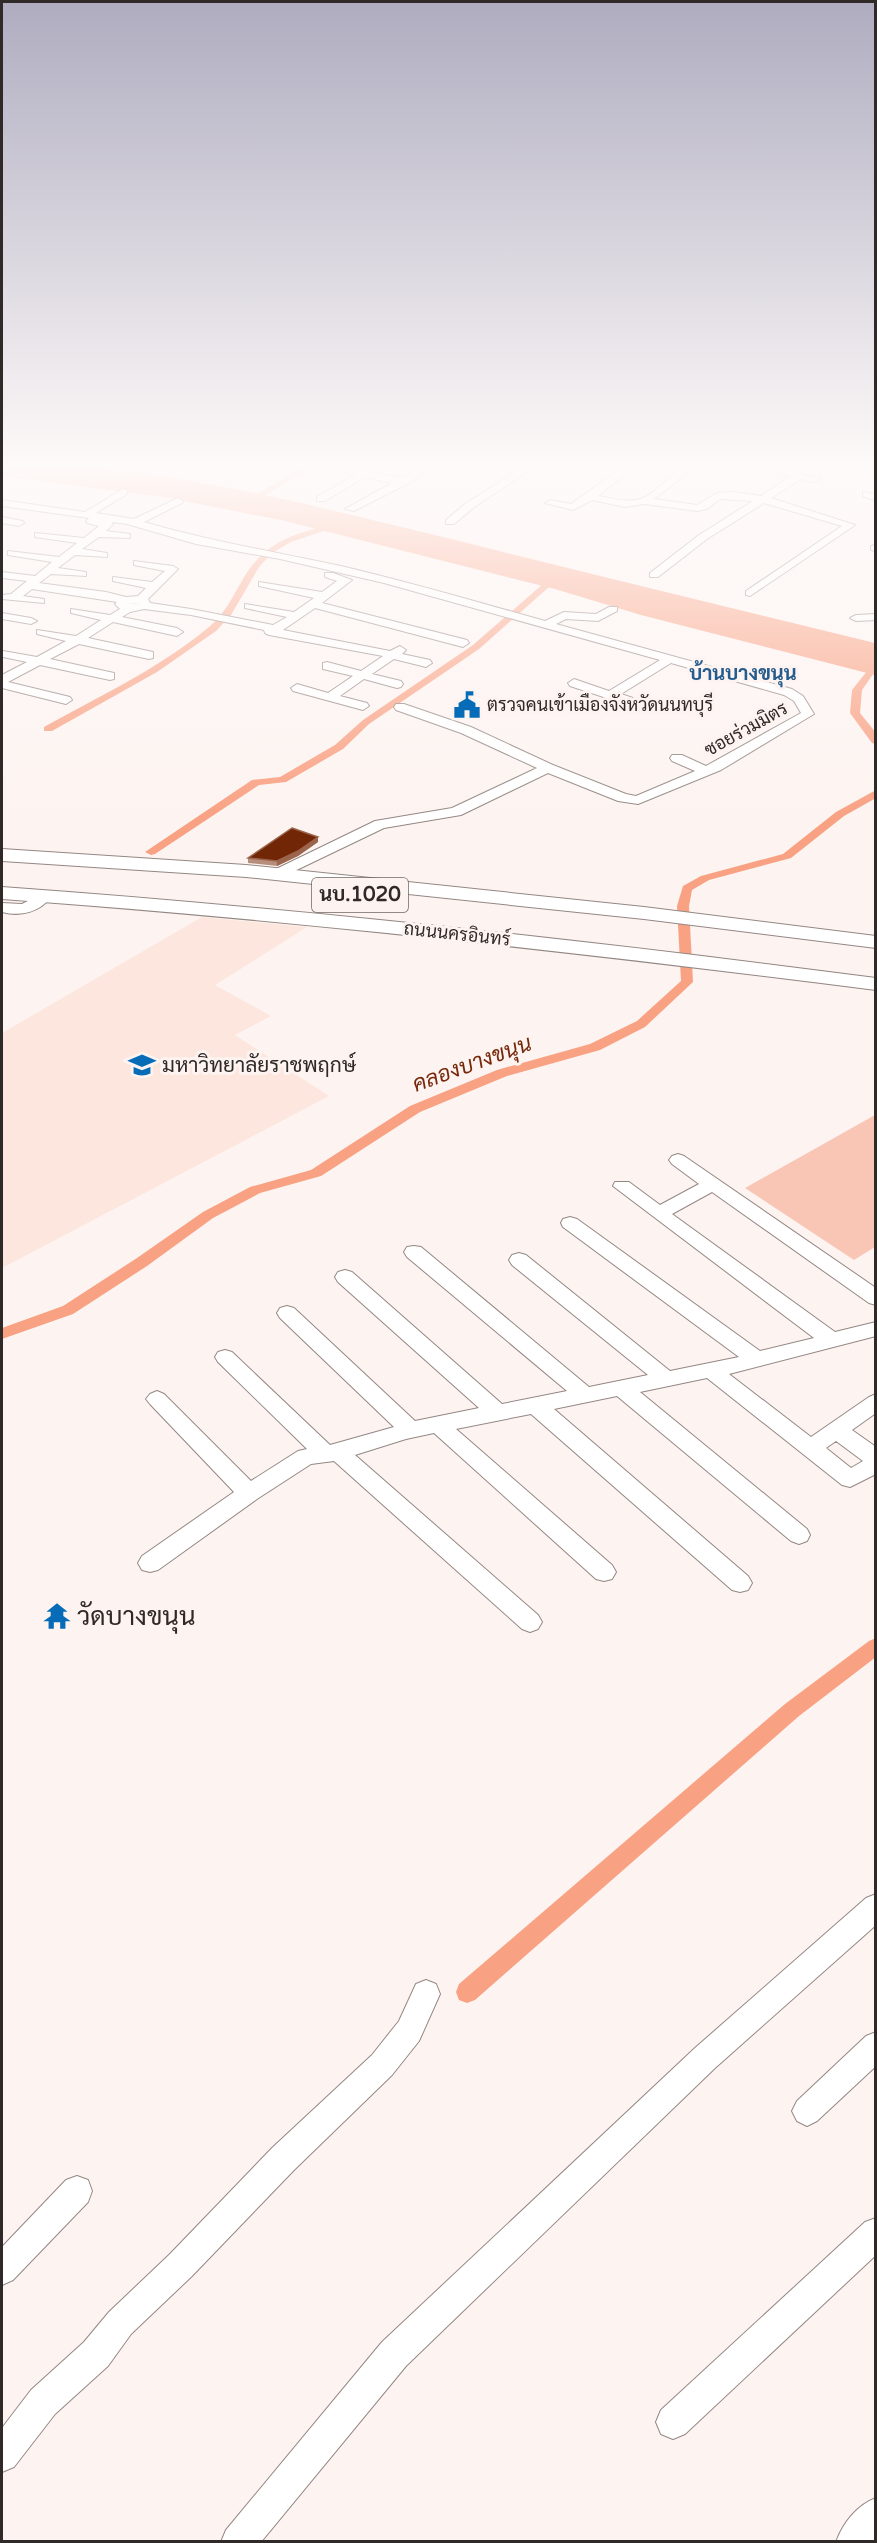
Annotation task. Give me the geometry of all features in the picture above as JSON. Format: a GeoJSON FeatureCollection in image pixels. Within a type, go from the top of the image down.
{"type":"FeatureCollection","features":[{"type":"Feature","properties":{"kind":"main road","name":"ถนนนครอินทร์"},"geometry":{"type":"LineString","coordinates":[[2,855],[277,874],[668,921],[695,940],[876,984]]}},
{"type":"Feature","properties":{"kind":"main road"},"geometry":{"type":"LineString","coordinates":[[2,861],[53,870]]}},
{"type":"Feature","properties":{"kind":"main road","name":"ถนนนครอินทร์"},"geometry":{"type":"LineString","coordinates":[[2,866],[257,885],[668,921]]}},
{"type":"Feature","properties":{"kind":"main road","name":"ถนนนครอินทร์"},"geometry":{"type":"LineString","coordinates":[[2,881],[131,888],[416,917],[673,953]]}},
{"type":"Feature","properties":{"kind":"main road"},"geometry":{"type":"LineString","coordinates":[[50,896],[69,891],[120,891],[131,888]]}},
{"type":"Feature","properties":{"kind":"main road","name":"ถนนนครอินทร์"},"geometry":{"type":"LineString","coordinates":[[2,905],[50,896],[673,953],[695,940],[876,942]]}},
{"type":"Feature","properties":{"kind":"main road","name":"ถนนนครอินทร์"},"geometry":{"type":"LineString","coordinates":[[695,940],[876,953]]}},
{"type":"Feature","properties":{"kind":"main road","name":"ถนนนครอินทร์"},"geometry":{"type":"LineString","coordinates":[[695,940],[876,972]]}},
{"type":"Feature","properties":{"kind":"street"},"geometry":{"type":"LineString","coordinates":[[7,597],[33,582],[106,595],[126,605],[142,603],[239,621],[426,663]]}},
{"type":"Feature","properties":{"kind":"street"},"geometry":{"type":"LineString","coordinates":[[132,582],[155,586]]}},
{"type":"Feature","properties":{"kind":"street"},"geometry":{"type":"LineString","coordinates":[[142,603],[160,582]]}},
{"type":"Feature","properties":{"kind":"street"},"geometry":{"type":"LineString","coordinates":[[278,629],[342,582]]}},
{"type":"Feature","properties":{"kind":"street","name":"ซอยร่วมมิตร"},"geometry":{"type":"LineString","coordinates":[[392,582],[518,619],[788,692],[799,699],[808,714],[706,771],[642,799],[633,800],[548,768],[466,730],[400,707]]}},
{"type":"Feature","properties":{"kind":"street"},"geometry":{"type":"LineString","coordinates":[[750,592],[765,582]]}},
{"type":"Feature","properties":{"kind":"street"},"geometry":{"type":"LineString","coordinates":[[263,584],[324,596]]}},
{"type":"Feature","properties":{"kind":"street"},"geometry":{"type":"LineString","coordinates":[[7,597],[39,602]]}},
{"type":"Feature","properties":{"kind":"street"},"geometry":{"type":"LineString","coordinates":[[313,604],[464,643]]}},
{"type":"Feature","properties":{"kind":"street"},"geometry":{"type":"LineString","coordinates":[[2,682],[77,640],[110,619],[126,605]]}},
{"type":"Feature","properties":{"kind":"street"},"geometry":{"type":"LineString","coordinates":[[541,625],[563,611],[557,605]]}},
{"type":"Feature","properties":{"kind":"street"},"geometry":{"type":"LineString","coordinates":[[249,606],[297,616]]}},
{"type":"Feature","properties":{"kind":"street"},"geometry":{"type":"LineString","coordinates":[[541,625],[564,615],[598,618],[613,609]]}},
{"type":"Feature","properties":{"kind":"street"},"geometry":{"type":"LineString","coordinates":[[75,611],[177,632]]}},
{"type":"Feature","properties":{"kind":"street"},"geometry":{"type":"LineString","coordinates":[[2,616],[31,621]]}},
{"type":"Feature","properties":{"kind":"street"},"geometry":{"type":"LineString","coordinates":[[856,618],[876,617]]}},
{"type":"Feature","properties":{"kind":"street"},"geometry":{"type":"LineString","coordinates":[[41,632],[149,655]]}},
{"type":"Feature","properties":{"kind":"street"},"geometry":{"type":"LineString","coordinates":[[330,697],[424,633]]}},
{"type":"Feature","properties":{"kind":"street"},"geometry":{"type":"LineString","coordinates":[[8,654],[110,676]]}},
{"type":"Feature","properties":{"kind":"street"},"geometry":{"type":"LineString","coordinates":[[611,695],[668,660]]}},
{"type":"Feature","properties":{"kind":"street"},"geometry":{"type":"LineString","coordinates":[[327,666],[397,684]]}},
{"type":"Feature","properties":{"kind":"street"},"geometry":{"type":"LineString","coordinates":[[2,682],[66,700]]}},
{"type":"Feature","properties":{"kind":"street"},"geometry":{"type":"LineString","coordinates":[[574,683],[644,706]]}},
{"type":"Feature","properties":{"kind":"street"},"geometry":{"type":"LineString","coordinates":[[297,688],[363,706]]}},
{"type":"Feature","properties":{"kind":"street"},"geometry":{"type":"LineString","coordinates":[[676,758],[706,771]]}},
{"type":"Feature","properties":{"kind":"street"},"geometry":{"type":"LineString","coordinates":[[277,874],[380,824],[456,812],[548,768]]}},
{"type":"Feature","properties":{"kind":"street"},"geometry":{"type":"LineString","coordinates":[[678,1160],[876,1298]]}},
{"type":"Feature","properties":{"kind":"street"},"geometry":{"type":"LineString","coordinates":[[659,1213],[713,1184]]}},
{"type":"Feature","properties":{"kind":"street"},"geometry":{"type":"LineString","coordinates":[[622,1186],[831,1340]]}},
{"type":"Feature","properties":{"kind":"street"},"geometry":{"type":"LineString","coordinates":[[570,1223],[756,1359]]}},
{"type":"Feature","properties":{"kind":"street"},"geometry":{"type":"LineString","coordinates":[[414,1252],[585,1395]]}},
{"type":"Feature","properties":{"kind":"street"},"geometry":{"type":"LineString","coordinates":[[519,1260],[667,1379]]}},
{"type":"Feature","properties":{"kind":"street"},"geometry":{"type":"LineString","coordinates":[[345,1277],[498,1413]]}},
{"type":"Feature","properties":{"kind":"street"},"geometry":{"type":"LineString","coordinates":[[287,1313],[411,1430]]}},
{"type":"Feature","properties":{"kind":"street"},"geometry":{"type":"LineString","coordinates":[[150,1563],[249,1493],[306,1457],[332,1453],[411,1430],[710,1370],[876,1329]]}},
{"type":"Feature","properties":{"kind":"street"},"geometry":{"type":"LineString","coordinates":[[225,1357],[332,1453],[530,1622]]}},
{"type":"Feature","properties":{"kind":"street"},"geometry":{"type":"LineString","coordinates":[[710,1370],[850,1479],[876,1461],[836,1429]]}},
{"type":"Feature","properties":{"kind":"street"},"geometry":{"type":"LineString","coordinates":[[621,1388],[799,1535]]}},
{"type":"Feature","properties":{"kind":"street"},"geometry":{"type":"LineString","coordinates":[[157,1399],[249,1493]]}},
{"type":"Feature","properties":{"kind":"street"},"geometry":{"type":"LineString","coordinates":[[810,1448],[876,1402]]}},
{"type":"Feature","properties":{"kind":"street"},"geometry":{"type":"LineString","coordinates":[[535,1405],[740,1583]]}},
{"type":"Feature","properties":{"kind":"street"},"geometry":{"type":"LineString","coordinates":[[438,1425],[604,1572]]}},
{"type":"Feature","properties":{"kind":"street"},"geometry":{"type":"LineString","coordinates":[[238,2541],[394,2354],[705,2058],[876,1907]]}},
{"type":"Feature","properties":{"kind":"street"},"geometry":{"type":"LineString","coordinates":[[2,2455],[44,2403],[96,2354],[120,2323],[181,2265],[283,2159],[382,2065],[409,2031],[426,1994]]}},
{"type":"Feature","properties":{"kind":"street"},"geometry":{"type":"LineString","coordinates":[[807,2111],[876,2046]]}},
{"type":"Feature","properties":{"kind":"street"},"geometry":{"type":"LineString","coordinates":[[2,2269],[77,2191]]}},
{"type":"Feature","properties":{"kind":"street"},"geometry":{"type":"LineString","coordinates":[[673,2422],[876,2233]]}},
{"type":"Feature","properties":{"kind":"street"},"geometry":{"type":"LineString","coordinates":[[853,2541],[876,2515]]}},
{"type":"Feature","properties":{"kind":"shaded area"},"geometry":{"type":"Polygon","coordinates":[[[526,582],[625,582],[875,643],[875,675],[641,615],[526,582]]]}},
{"type":"Feature","properties":{"kind":"shaded area","name":"มหาวิทยาลัยราชพฤกษ์"},"geometry":{"type":"Polygon","coordinates":[[[202,917],[307,927],[215,985],[271,1016],[235,1035],[329,1096],[2,1268],[2,1033],[202,917]]]}},
{"type":"Feature","properties":{"kind":"shaded area"},"geometry":{"type":"Polygon","coordinates":[[[875,1115],[875,1247],[854,1260],[745,1188],[875,1115]]]}},
{"type":"Feature","properties":{"kind":"building"},"geometry":{"type":"Polygon","coordinates":[[[292,828],[318,837],[298,851],[277,861],[248,858],[292,828]]]}},
{"type":"Feature","properties":{"kind":"waterway"},"geometry":{"type":"LineString","coordinates":[[48,729],[153,670],[213,629],[228,613],[246,582]]}},
{"type":"Feature","properties":{"kind":"waterway"},"geometry":{"type":"LineString","coordinates":[[151,852],[256,782],[282,780],[339,747],[366,722],[476,647],[551,582]]}},
{"type":"Feature","properties":{"kind":"waterway","name":"คลองบางขนุน"},"geometry":{"type":"LineString","coordinates":[[876,663],[857,690],[855,713],[876,741]]}},
{"type":"Feature","properties":{"kind":"waterway","name":"คลองบางขนุน"},"geometry":{"type":"LineString","coordinates":[[2,1334],[68,1310],[142,1262],[208,1215],[255,1190],[316,1173],[415,1109],[502,1073],[595,1047],[641,1024],[687,982],[683,906],[687,888],[705,878],[787,856],[840,814],[876,793]]}},
{"type":"Feature","properties":{"kind":"waterway"},"geometry":{"type":"LineString","coordinates":[[467,1992],[792,1710],[876,1646]]}},
{"type":"Feature","properties":{"kind":"place","name":"ตรวจคนเข้าเมืองจังหวัดนนทบุรี"},"geometry":{"type":"Point","coordinates":[467,705]}},
{"type":"Feature","properties":{"kind":"place","name":"มหาวิทยาลัยราชพฤกษ์"},"geometry":{"type":"Point","coordinates":[142,1065]}},
{"type":"Feature","properties":{"kind":"place","name":"วัดบางขนุน"},"geometry":{"type":"Point","coordinates":[57,1616]}},
{"type":"Feature","properties":{"kind":"district","name":"บ้านบางขนุน"},"geometry":{"type":"Point","coordinates":[743,674]}}]}
